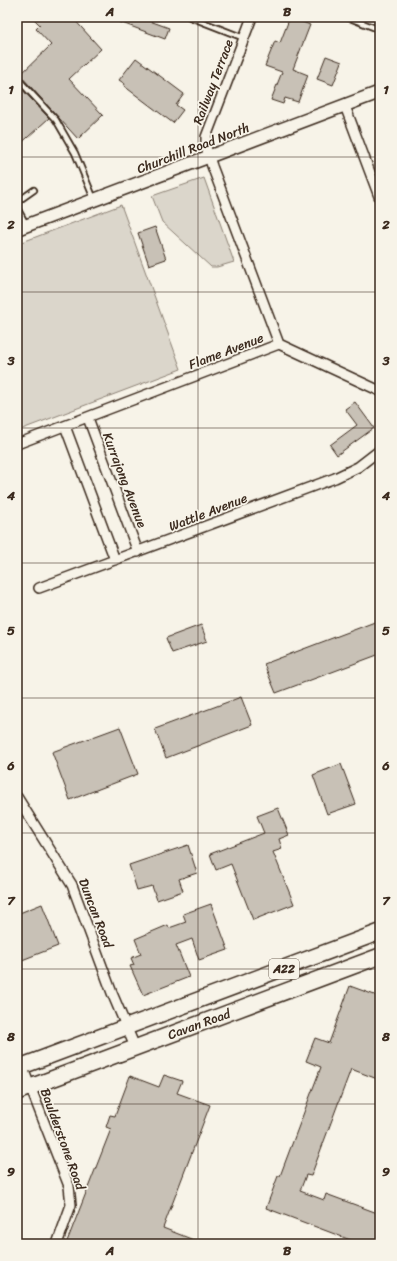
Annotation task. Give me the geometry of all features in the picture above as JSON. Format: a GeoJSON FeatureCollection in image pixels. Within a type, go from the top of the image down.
{"type":"FeatureCollection","features":[{"type":"Feature","properties":{"kind":"main road","name":"Cavan Road"},"geometry":{"type":"LineString","coordinates":[[19,1067],[380,932]]}},
{"type":"Feature","properties":{"kind":"main road","name":"Cavan Road"},"geometry":{"type":"LineString","coordinates":[[24,1089],[380,956]]}},
{"type":"Feature","properties":{"kind":"street","name":"Railway Terrace"},"geometry":{"type":"LineString","coordinates":[[209,156],[206,147],[206,137],[252,17]]}},
{"type":"Feature","properties":{"kind":"street","name":"Churchill Road North"},"geometry":{"type":"LineString","coordinates":[[22,227],[380,92]]}},
{"type":"Feature","properties":{"kind":"street"},"geometry":{"type":"LineString","coordinates":[[345,106],[380,199]]}},
{"type":"Feature","properties":{"kind":"street","name":"Flame Avenue"},"geometry":{"type":"LineString","coordinates":[[17,444],[279,344],[209,156]]}},
{"type":"Feature","properties":{"kind":"street"},"geometry":{"type":"LineString","coordinates":[[279,344],[380,391]]}},
{"type":"Feature","properties":{"kind":"street","name":"Kurrajong Avenue"},"geometry":{"type":"LineString","coordinates":[[88,418],[138,552]]}},
{"type":"Feature","properties":{"kind":"street"},"geometry":{"type":"LineString","coordinates":[[65,426],[115,560]]}},
{"type":"Feature","properties":{"kind":"street","name":"Wattle Avenue"},"geometry":{"type":"LineString","coordinates":[[39,588],[335,478],[358,467],[380,450]]}},
{"type":"Feature","properties":{"kind":"street","name":"Duncan Road"},"geometry":{"type":"LineString","coordinates":[[17,797],[72,885],[135,1047]]}},
{"type":"Feature","properties":{"kind":"street","name":"Baulderstone Road"},"geometry":{"type":"LineString","coordinates":[[19,1067],[24,1089],[69,1186],[71,1205],[57,1244]]}},
{"type":"Feature","properties":{"kind":"lane"},"geometry":{"type":"LineString","coordinates":[[347,17],[378,29],[380,25]]}},
{"type":"Feature","properties":{"kind":"lane"},"geometry":{"type":"LineString","coordinates":[[193,18],[244,38]]}},
{"type":"Feature","properties":{"kind":"lane"},"geometry":{"type":"LineString","coordinates":[[17,78],[56,120],[75,153],[94,200]]}},
{"type":"Feature","properties":{"kind":"lane"},"geometry":{"type":"LineString","coordinates":[[17,202],[34,190]]}},
{"type":"Feature","properties":{"kind":"lane"},"geometry":{"type":"LineString","coordinates":[[17,208],[22,227]]}},
{"type":"Feature","properties":{"kind":"shaded area"},"geometry":{"type":"Polygon","coordinates":[[[204,178],[234,262],[217,267],[211,267],[162,222],[152,196],[204,178]]]}},
{"type":"Feature","properties":{"kind":"shaded area"},"geometry":{"type":"Polygon","coordinates":[[[121,205],[181,369],[17,431],[17,244],[121,205]]]}},
{"type":"Feature","properties":{"kind":"building"},"geometry":{"type":"Polygon","coordinates":[[[32,17],[72,17],[101,49],[69,79],[103,115],[78,139],[20,75],[51,45],[36,29],[40,25],[32,17]]]}},
{"type":"Feature","properties":{"kind":"building"},"geometry":{"type":"Polygon","coordinates":[[[106,17],[139,17],[169,28],[165,39],[106,17]]]}},
{"type":"Feature","properties":{"kind":"building"},"geometry":{"type":"Polygon","coordinates":[[[290,17],[310,25],[293,69],[308,75],[298,102],[285,98],[283,104],[271,100],[282,72],[265,66],[275,41],[280,43],[290,17]]]}},
{"type":"Feature","properties":{"kind":"building"},"geometry":{"type":"Polygon","coordinates":[[[326,56],[342,62],[333,85],[317,79],[326,56]]]}},
{"type":"Feature","properties":{"kind":"building"},"geometry":{"type":"Polygon","coordinates":[[[136,58],[184,94],[176,105],[183,110],[173,123],[124,86],[125,84],[119,80],[136,58]]]}},
{"type":"Feature","properties":{"kind":"building"},"geometry":{"type":"Polygon","coordinates":[[[17,84],[49,118],[17,147],[17,84]]]}},
{"type":"Feature","properties":{"kind":"building"},"geometry":{"type":"Polygon","coordinates":[[[155,227],[166,259],[149,265],[138,233],[155,227]]]}},
{"type":"Feature","properties":{"kind":"building"},"geometry":{"type":"Polygon","coordinates":[[[355,402],[374,428],[337,455],[330,445],[357,425],[345,409],[355,402]]]}},
{"type":"Feature","properties":{"kind":"building"},"geometry":{"type":"Polygon","coordinates":[[[380,620],[380,654],[276,693],[264,664],[380,620]]]}},
{"type":"Feature","properties":{"kind":"building"},"geometry":{"type":"Polygon","coordinates":[[[201,625],[207,641],[172,653],[166,638],[201,625]]]}},
{"type":"Feature","properties":{"kind":"building"},"geometry":{"type":"Polygon","coordinates":[[[241,697],[252,725],[166,758],[155,729],[241,697]]]}},
{"type":"Feature","properties":{"kind":"building"},"geometry":{"type":"Polygon","coordinates":[[[120,727],[138,774],[70,800],[52,752],[120,727]]]}},
{"type":"Feature","properties":{"kind":"building"},"geometry":{"type":"Polygon","coordinates":[[[341,764],[356,804],[327,814],[313,775],[341,764]]]}},
{"type":"Feature","properties":{"kind":"building"},"geometry":{"type":"Polygon","coordinates":[[[278,808],[289,835],[279,839],[282,849],[273,852],[294,904],[253,920],[231,864],[216,870],[210,854],[264,833],[257,816],[278,808]]]}},
{"type":"Feature","properties":{"kind":"building"},"geometry":{"type":"Polygon","coordinates":[[[188,845],[197,873],[179,879],[183,891],[157,900],[152,886],[137,890],[129,865],[188,845]]]}},
{"type":"Feature","properties":{"kind":"building"},"geometry":{"type":"Polygon","coordinates":[[[42,904],[58,946],[17,962],[17,914],[42,904]]]}},
{"type":"Feature","properties":{"kind":"building"},"geometry":{"type":"Polygon","coordinates":[[[211,904],[228,950],[199,960],[192,939],[176,945],[189,977],[143,995],[130,966],[134,965],[131,958],[141,954],[135,939],[168,925],[169,928],[186,922],[183,914],[211,904]]]}},
{"type":"Feature","properties":{"kind":"building"},"geometry":{"type":"Polygon","coordinates":[[[350,986],[380,997],[380,1080],[351,1069],[311,1176],[306,1175],[300,1191],[324,1200],[326,1194],[380,1214],[380,1244],[361,1244],[266,1208],[278,1176],[280,1176],[321,1067],[306,1061],[315,1038],[329,1043],[350,986]]]}},
{"type":"Feature","properties":{"kind":"building"},"geometry":{"type":"Polygon","coordinates":[[[164,1075],[182,1081],[177,1093],[210,1105],[163,1228],[204,1244],[66,1244],[111,1129],[106,1127],[110,1115],[115,1116],[130,1076],[159,1087],[164,1075]]]}}]}
